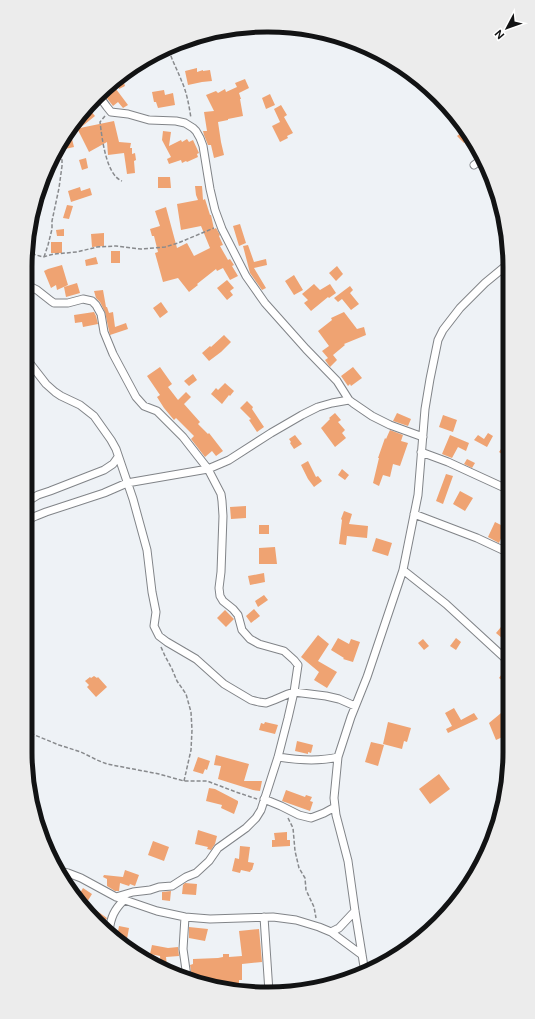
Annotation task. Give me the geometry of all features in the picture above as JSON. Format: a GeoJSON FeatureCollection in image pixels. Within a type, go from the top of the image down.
{"type":"FeatureCollection","features":[{"type":"Feature","properties":{"kind":"street"},"geometry":{"type":"LineString","coordinates":[[102,100],[110,111],[113,112],[128,114],[148,120],[176,121],[185,123],[196,131],[200,138],[215,210],[221,225],[246,276],[265,303],[306,349],[337,380],[350,400],[372,416],[390,425],[423,437]]}},
{"type":"Feature","properties":{"kind":"street"},"geometry":{"type":"LineString","coordinates":[[474,165],[478,161]]}},
{"type":"Feature","properties":{"kind":"street"},"geometry":{"type":"LineString","coordinates":[[364,966],[348,861],[335,807],[334,798],[338,757],[403,570],[418,495],[421,452],[430,379],[438,340],[443,330],[460,308],[484,283],[503,268]]}},
{"type":"Feature","properties":{"kind":"street"},"geometry":{"type":"LineString","coordinates":[[32,287],[54,303],[68,303],[83,299],[92,301],[96,305],[101,314],[104,332],[113,354],[136,397],[144,406],[157,411],[183,437],[208,469],[220,494],[223,507],[221,572],[219,588],[220,596],[223,601],[238,615],[242,630],[250,639],[259,644],[284,652],[298,665],[294,692],[278,757],[258,815],[238,834],[222,844],[210,861],[196,874],[186,877],[172,886],[133,892],[116,897]]}},
{"type":"Feature","properties":{"kind":"street"},"geometry":{"type":"LineString","coordinates":[[32,366],[46,384],[55,392],[80,405],[94,416],[114,444],[128,483],[147,550],[156,612],[154,626],[157,633],[167,642],[196,659],[224,684],[251,700],[266,703],[294,692],[326,696],[339,699],[355,706]]}},
{"type":"Feature","properties":{"kind":"street"},"geometry":{"type":"LineString","coordinates":[[32,518],[128,483],[208,469],[229,460],[271,433],[318,407],[350,400]]}},
{"type":"Feature","properties":{"kind":"street"},"geometry":{"type":"LineString","coordinates":[[421,452],[448,462],[503,487]]}},
{"type":"Feature","properties":{"kind":"street"},"geometry":{"type":"LineString","coordinates":[[32,499],[38,495],[104,470],[113,464],[118,457]]}},
{"type":"Feature","properties":{"kind":"street"},"geometry":{"type":"LineString","coordinates":[[414,514],[503,550]]}},
{"type":"Feature","properties":{"kind":"street"},"geometry":{"type":"LineString","coordinates":[[403,570],[446,604],[503,656]]}},
{"type":"Feature","properties":{"kind":"street"},"geometry":{"type":"LineString","coordinates":[[278,757],[301,760],[318,760],[338,757]]}},
{"type":"Feature","properties":{"kind":"street"},"geometry":{"type":"LineString","coordinates":[[264,800],[299,815],[311,818],[324,814],[335,807]]}},
{"type":"Feature","properties":{"kind":"street"},"geometry":{"type":"LineString","coordinates":[[66,873],[81,878],[116,897],[157,911],[185,916],[218,919],[264,917],[296,920],[331,932],[362,955]]}},
{"type":"Feature","properties":{"kind":"street"},"geometry":{"type":"LineString","coordinates":[[110,927],[114,912],[124,900]]}},
{"type":"Feature","properties":{"kind":"street"},"geometry":{"type":"LineString","coordinates":[[331,932],[339,928],[355,911]]}},
{"type":"Feature","properties":{"kind":"street"},"geometry":{"type":"LineString","coordinates":[[185,916],[183,949],[186,973]]}},
{"type":"Feature","properties":{"kind":"street"},"geometry":{"type":"LineString","coordinates":[[264,917],[269,987]]}},
{"type":"Feature","properties":{"kind":"path"},"geometry":{"type":"LineString","coordinates":[[170,53],[186,91],[193,128]]}},
{"type":"Feature","properties":{"kind":"path"},"geometry":{"type":"LineString","coordinates":[[110,111],[102,118],[100,122],[104,148],[114,176],[118,180],[122,181]]}},
{"type":"Feature","properties":{"kind":"path"},"geometry":{"type":"LineString","coordinates":[[44,257],[52,229],[52,221],[59,188],[62,166],[62,160],[60,156]]}},
{"type":"Feature","properties":{"kind":"path"},"geometry":{"type":"LineString","coordinates":[[33,255],[44,257],[54,254],[116,246],[140,249],[165,247],[221,225]]}},
{"type":"Feature","properties":{"kind":"path"},"geometry":{"type":"LineString","coordinates":[[157,633],[165,656],[178,683],[186,694],[191,712],[191,750],[184,781]]}},
{"type":"Feature","properties":{"kind":"path"},"geometry":{"type":"LineString","coordinates":[[32,733],[59,745],[81,752],[100,762],[159,774],[184,781],[206,781],[264,800]]}},
{"type":"Feature","properties":{"kind":"path"},"geometry":{"type":"LineString","coordinates":[[287,817],[293,828],[294,851],[299,868],[305,878],[306,890],[314,907],[316,920],[319,927]]}},
{"type":"Feature","properties":{"kind":"building"},"geometry":{"type":"Polygon","coordinates":[[[197,68],[197,72],[210,70],[212,81],[188,85],[185,71],[197,68]]]}},
{"type":"Feature","properties":{"kind":"building"},"geometry":{"type":"Polygon","coordinates":[[[245,79],[249,88],[239,93],[243,116],[218,122],[224,155],[214,158],[211,145],[208,145],[203,131],[207,131],[204,112],[214,111],[206,95],[216,91],[218,93],[225,89],[226,92],[237,87],[235,83],[245,79]]]}},
{"type":"Feature","properties":{"kind":"building"},"geometry":{"type":"Polygon","coordinates":[[[123,81],[125,86],[119,89],[118,86],[123,81]]]}},
{"type":"Feature","properties":{"kind":"building"},"geometry":{"type":"Polygon","coordinates":[[[116,89],[128,105],[123,108],[118,102],[113,106],[106,97],[116,89]]]}},
{"type":"Feature","properties":{"kind":"building"},"geometry":{"type":"Polygon","coordinates":[[[164,90],[165,95],[173,93],[175,105],[158,108],[156,102],[154,102],[152,92],[164,90]]]}},
{"type":"Feature","properties":{"kind":"building"},"geometry":{"type":"Polygon","coordinates":[[[270,94],[275,105],[266,109],[262,98],[270,94]]]}},
{"type":"Feature","properties":{"kind":"building"},"geometry":{"type":"Polygon","coordinates":[[[281,105],[287,115],[284,117],[293,133],[287,136],[288,138],[280,142],[272,126],[280,122],[274,109],[281,105]]]}},
{"type":"Feature","properties":{"kind":"building"},"geometry":{"type":"Polygon","coordinates":[[[91,111],[95,116],[80,128],[114,121],[119,142],[131,143],[130,148],[132,148],[132,154],[135,153],[136,160],[134,161],[135,173],[127,174],[124,153],[108,155],[107,142],[89,152],[78,130],[76,132],[91,111]]]}},
{"type":"Feature","properties":{"kind":"building"},"geometry":{"type":"Polygon","coordinates":[[[163,131],[171,132],[169,146],[181,140],[182,142],[187,139],[189,142],[193,140],[199,153],[197,154],[198,157],[187,162],[182,163],[181,160],[169,164],[167,159],[171,157],[162,140],[163,131]]]}},
{"type":"Feature","properties":{"kind":"building"},"geometry":{"type":"Polygon","coordinates":[[[460,133],[466,141],[464,143],[457,136],[460,133]]]}},
{"type":"Feature","properties":{"kind":"building"},"geometry":{"type":"Polygon","coordinates":[[[72,139],[74,147],[65,149],[65,149],[72,139]]]}},
{"type":"Feature","properties":{"kind":"building"},"geometry":{"type":"Polygon","coordinates":[[[86,158],[88,168],[82,170],[79,160],[86,158]]]}},
{"type":"Feature","properties":{"kind":"building"},"geometry":{"type":"Polygon","coordinates":[[[158,177],[170,177],[171,188],[158,188],[158,177]]]}},
{"type":"Feature","properties":{"kind":"building"},"geometry":{"type":"Polygon","coordinates":[[[195,186],[202,186],[203,200],[205,199],[214,229],[216,228],[220,235],[219,236],[223,245],[220,246],[228,260],[230,259],[234,265],[232,266],[238,276],[230,280],[223,268],[217,271],[216,269],[189,292],[178,278],[163,282],[155,253],[158,252],[154,236],[152,236],[150,229],[160,226],[155,211],[166,207],[177,248],[187,243],[194,256],[210,248],[201,226],[181,230],[177,204],[198,200],[195,186]]]}},
{"type":"Feature","properties":{"kind":"building"},"geometry":{"type":"Polygon","coordinates":[[[80,187],[81,191],[90,188],[92,195],[71,202],[68,191],[80,187]]]}},
{"type":"Feature","properties":{"kind":"building"},"geometry":{"type":"Polygon","coordinates":[[[67,205],[73,206],[69,219],[63,218],[67,205]]]}},
{"type":"Feature","properties":{"kind":"building"},"geometry":{"type":"Polygon","coordinates":[[[240,224],[246,243],[239,246],[233,226],[240,224]]]}},
{"type":"Feature","properties":{"kind":"building"},"geometry":{"type":"Polygon","coordinates":[[[64,229],[64,236],[57,236],[56,230],[64,229]]]}},
{"type":"Feature","properties":{"kind":"building"},"geometry":{"type":"Polygon","coordinates":[[[104,233],[104,246],[92,247],[91,234],[104,233]]]}},
{"type":"Feature","properties":{"kind":"building"},"geometry":{"type":"Polygon","coordinates":[[[51,242],[62,242],[62,253],[51,253],[51,242]]]}},
{"type":"Feature","properties":{"kind":"building"},"geometry":{"type":"Polygon","coordinates":[[[248,245],[254,262],[266,259],[267,265],[254,268],[266,288],[262,290],[250,273],[243,246],[248,245]]]}},
{"type":"Feature","properties":{"kind":"building"},"geometry":{"type":"Polygon","coordinates":[[[111,251],[120,251],[120,263],[111,263],[111,251]]]}},
{"type":"Feature","properties":{"kind":"building"},"geometry":{"type":"Polygon","coordinates":[[[96,257],[98,264],[86,266],[85,260],[96,257]]]}},
{"type":"Feature","properties":{"kind":"building"},"geometry":{"type":"Polygon","coordinates":[[[62,265],[68,285],[57,290],[56,285],[51,288],[44,271],[62,265]]]}},
{"type":"Feature","properties":{"kind":"building"},"geometry":{"type":"Polygon","coordinates":[[[337,266],[343,274],[336,281],[329,273],[337,266]]]}},
{"type":"Feature","properties":{"kind":"building"},"geometry":{"type":"Polygon","coordinates":[[[294,275],[303,290],[294,295],[285,281],[294,275]]]}},
{"type":"Feature","properties":{"kind":"building"},"geometry":{"type":"Polygon","coordinates":[[[227,280],[234,288],[230,291],[233,295],[227,300],[217,288],[227,280]]]}},
{"type":"Feature","properties":{"kind":"building"},"geometry":{"type":"Polygon","coordinates":[[[77,283],[80,293],[66,297],[64,287],[77,283]]]}},
{"type":"Feature","properties":{"kind":"building"},"geometry":{"type":"Polygon","coordinates":[[[314,284],[320,290],[330,284],[336,293],[329,298],[328,297],[311,311],[304,303],[308,300],[302,294],[314,284]]]}},
{"type":"Feature","properties":{"kind":"building"},"geometry":{"type":"Polygon","coordinates":[[[350,286],[353,290],[350,293],[359,304],[351,310],[342,299],[338,302],[334,298],[350,286]]]}},
{"type":"Feature","properties":{"kind":"building"},"geometry":{"type":"Polygon","coordinates":[[[103,290],[106,307],[109,313],[113,312],[115,327],[126,323],[128,329],[110,335],[105,312],[100,302],[96,298],[94,291],[103,290]]]}},
{"type":"Feature","properties":{"kind":"building"},"geometry":{"type":"Polygon","coordinates":[[[161,302],[168,312],[160,318],[153,308],[161,302]]]}},
{"type":"Feature","properties":{"kind":"building"},"geometry":{"type":"Polygon","coordinates":[[[94,312],[98,324],[83,327],[82,322],[75,323],[74,315],[94,312]]]}},
{"type":"Feature","properties":{"kind":"building"},"geometry":{"type":"Polygon","coordinates":[[[344,312],[357,329],[364,327],[366,335],[344,344],[345,345],[333,355],[337,360],[330,367],[325,360],[328,358],[322,351],[329,346],[318,331],[332,320],[331,318],[344,312]]]}},
{"type":"Feature","properties":{"kind":"building"},"geometry":{"type":"Polygon","coordinates":[[[224,335],[231,342],[209,361],[202,353],[224,335]]]}},
{"type":"Feature","properties":{"kind":"building"},"geometry":{"type":"Polygon","coordinates":[[[160,367],[172,384],[168,387],[178,400],[186,392],[191,397],[184,404],[200,422],[198,424],[208,434],[209,433],[223,451],[216,456],[212,451],[205,457],[191,439],[194,436],[176,418],[174,420],[157,397],[160,395],[147,376],[160,367]]]}},
{"type":"Feature","properties":{"kind":"building"},"geometry":{"type":"Polygon","coordinates":[[[353,367],[362,378],[351,386],[350,384],[348,386],[341,376],[353,367]]]}},
{"type":"Feature","properties":{"kind":"building"},"geometry":{"type":"Polygon","coordinates":[[[193,374],[197,380],[189,386],[184,381],[193,374]]]}},
{"type":"Feature","properties":{"kind":"building"},"geometry":{"type":"Polygon","coordinates":[[[225,383],[234,391],[222,404],[211,394],[216,388],[218,390],[225,383]]]}},
{"type":"Feature","properties":{"kind":"building"},"geometry":{"type":"Polygon","coordinates":[[[247,401],[253,407],[252,409],[264,427],[257,432],[249,420],[251,419],[240,408],[247,401]]]}},
{"type":"Feature","properties":{"kind":"building"},"geometry":{"type":"Polygon","coordinates":[[[335,413],[341,420],[338,422],[345,430],[342,433],[346,438],[335,447],[321,428],[335,413]]]}},
{"type":"Feature","properties":{"kind":"building"},"geometry":{"type":"Polygon","coordinates":[[[397,413],[411,419],[408,426],[393,421],[397,413]]]}},
{"type":"Feature","properties":{"kind":"building"},"geometry":{"type":"Polygon","coordinates":[[[443,415],[457,420],[453,432],[439,427],[443,415]]]}},
{"type":"Feature","properties":{"kind":"building"},"geometry":{"type":"Polygon","coordinates":[[[390,430],[403,435],[401,441],[408,443],[400,466],[393,464],[390,477],[383,475],[379,486],[373,483],[378,458],[385,438],[386,439],[390,430]]]}},
{"type":"Feature","properties":{"kind":"building"},"geometry":{"type":"Polygon","coordinates":[[[488,433],[493,436],[487,447],[474,440],[478,435],[484,439],[488,433]]]}},
{"type":"Feature","properties":{"kind":"building"},"geometry":{"type":"Polygon","coordinates":[[[295,435],[302,444],[294,449],[289,439],[295,435]]]}},
{"type":"Feature","properties":{"kind":"building"},"geometry":{"type":"Polygon","coordinates":[[[450,435],[469,443],[466,451],[458,447],[452,458],[442,454],[450,435]]]}},
{"type":"Feature","properties":{"kind":"building"},"geometry":{"type":"Polygon","coordinates":[[[503,446],[503,455],[499,452],[503,446]]]}},
{"type":"Feature","properties":{"kind":"building"},"geometry":{"type":"Polygon","coordinates":[[[467,459],[475,463],[472,468],[464,464],[467,459]]]}},
{"type":"Feature","properties":{"kind":"building"},"geometry":{"type":"Polygon","coordinates":[[[308,461],[316,477],[318,476],[322,481],[314,487],[301,465],[308,461]]]}},
{"type":"Feature","properties":{"kind":"building"},"geometry":{"type":"Polygon","coordinates":[[[342,469],[349,475],[345,480],[338,475],[342,469]]]}},
{"type":"Feature","properties":{"kind":"building"},"geometry":{"type":"Polygon","coordinates":[[[446,474],[453,476],[443,504],[436,501],[446,474]]]}},
{"type":"Feature","properties":{"kind":"building"},"geometry":{"type":"Polygon","coordinates":[[[460,491],[473,498],[465,511],[453,504],[460,491]]]}},
{"type":"Feature","properties":{"kind":"building"},"geometry":{"type":"Polygon","coordinates":[[[246,506],[246,518],[231,519],[230,507],[246,506]]]}},
{"type":"Feature","properties":{"kind":"building"},"geometry":{"type":"Polygon","coordinates":[[[344,511],[352,514],[349,524],[368,526],[367,538],[347,536],[346,545],[339,544],[341,519],[344,511]]]}},
{"type":"Feature","properties":{"kind":"building"},"geometry":{"type":"Polygon","coordinates":[[[495,522],[503,526],[503,534],[499,543],[488,537],[495,522]]]}},
{"type":"Feature","properties":{"kind":"building"},"geometry":{"type":"Polygon","coordinates":[[[259,525],[269,525],[269,534],[259,534],[259,525]]]}},
{"type":"Feature","properties":{"kind":"building"},"geometry":{"type":"Polygon","coordinates":[[[376,538],[392,543],[388,556],[372,551],[376,538]]]}},
{"type":"Feature","properties":{"kind":"building"},"geometry":{"type":"Polygon","coordinates":[[[275,547],[277,564],[259,564],[259,548],[275,547]]]}},
{"type":"Feature","properties":{"kind":"building"},"geometry":{"type":"Polygon","coordinates":[[[264,573],[265,582],[250,585],[248,576],[264,573]]]}},
{"type":"Feature","properties":{"kind":"building"},"geometry":{"type":"Polygon","coordinates":[[[264,595],[268,600],[258,607],[255,601],[264,595]]]}},
{"type":"Feature","properties":{"kind":"building"},"geometry":{"type":"Polygon","coordinates":[[[254,609],[260,616],[251,623],[246,616],[254,609]]]}},
{"type":"Feature","properties":{"kind":"building"},"geometry":{"type":"Polygon","coordinates":[[[225,610],[234,619],[226,627],[217,618],[225,610]]]}},
{"type":"Feature","properties":{"kind":"building"},"geometry":{"type":"Polygon","coordinates":[[[501,627],[503,628],[503,639],[496,633],[501,627]]]}},
{"type":"Feature","properties":{"kind":"building"},"geometry":{"type":"Polygon","coordinates":[[[318,635],[329,644],[318,661],[337,672],[327,688],[314,680],[319,672],[301,657],[318,635]]]}},
{"type":"Feature","properties":{"kind":"building"},"geometry":{"type":"Polygon","coordinates":[[[338,638],[349,644],[351,639],[360,642],[353,662],[343,659],[344,658],[331,650],[338,638]]]}},
{"type":"Feature","properties":{"kind":"building"},"geometry":{"type":"Polygon","coordinates":[[[456,638],[461,642],[456,650],[450,646],[456,638]]]}},
{"type":"Feature","properties":{"kind":"building"},"geometry":{"type":"Polygon","coordinates":[[[423,639],[429,646],[424,650],[418,643],[423,639]]]}},
{"type":"Feature","properties":{"kind":"building"},"geometry":{"type":"Polygon","coordinates":[[[503,672],[503,681],[499,678],[503,672]]]}},
{"type":"Feature","properties":{"kind":"building"},"geometry":{"type":"Polygon","coordinates":[[[94,676],[97,678],[98,677],[107,687],[96,697],[87,687],[89,685],[85,681],[94,676]]]}},
{"type":"Feature","properties":{"kind":"building"},"geometry":{"type":"Polygon","coordinates":[[[454,708],[461,720],[474,713],[478,719],[448,733],[446,729],[452,726],[445,713],[454,708]]]}},
{"type":"Feature","properties":{"kind":"building"},"geometry":{"type":"Polygon","coordinates":[[[503,711],[503,737],[496,740],[489,723],[503,711]]]}},
{"type":"Feature","properties":{"kind":"building"},"geometry":{"type":"Polygon","coordinates":[[[265,722],[278,725],[275,734],[259,730],[261,723],[264,724],[265,722]]]}},
{"type":"Feature","properties":{"kind":"building"},"geometry":{"type":"Polygon","coordinates":[[[388,722],[411,728],[407,742],[404,741],[402,749],[383,744],[388,722]]]}},
{"type":"Feature","properties":{"kind":"building"},"geometry":{"type":"Polygon","coordinates":[[[297,741],[313,745],[311,753],[308,752],[308,754],[295,751],[297,741]]]}},
{"type":"Feature","properties":{"kind":"building"},"geometry":{"type":"Polygon","coordinates":[[[371,742],[384,745],[378,766],[365,762],[371,742]]]}},
{"type":"Feature","properties":{"kind":"building"},"geometry":{"type":"Polygon","coordinates":[[[216,755],[249,764],[244,781],[262,781],[260,791],[218,779],[221,766],[214,765],[216,755]]]}},
{"type":"Feature","properties":{"kind":"building"},"geometry":{"type":"Polygon","coordinates":[[[198,757],[210,761],[207,770],[205,769],[203,774],[193,771],[198,757]]]}},
{"type":"Feature","properties":{"kind":"building"},"geometry":{"type":"Polygon","coordinates":[[[439,774],[450,789],[430,804],[419,789],[439,774]]]}},
{"type":"Feature","properties":{"kind":"building"},"geometry":{"type":"Polygon","coordinates":[[[209,788],[215,789],[238,801],[234,814],[221,808],[222,805],[206,801],[209,788]]]}},
{"type":"Feature","properties":{"kind":"building"},"geometry":{"type":"Polygon","coordinates":[[[286,790],[305,797],[306,795],[312,797],[310,801],[313,802],[310,811],[282,801],[286,790]]]}},
{"type":"Feature","properties":{"kind":"building"},"geometry":{"type":"Polygon","coordinates":[[[198,830],[217,836],[215,844],[211,850],[207,849],[208,847],[195,844],[198,830]]]}},
{"type":"Feature","properties":{"kind":"building"},"geometry":{"type":"Polygon","coordinates":[[[287,832],[287,840],[290,840],[290,846],[272,847],[272,840],[275,840],[274,833],[287,832]]]}},
{"type":"Feature","properties":{"kind":"building"},"geometry":{"type":"Polygon","coordinates":[[[153,841],[169,847],[164,861],[148,855],[153,841]]]}},
{"type":"Feature","properties":{"kind":"building"},"geometry":{"type":"Polygon","coordinates":[[[240,846],[250,847],[248,862],[254,863],[250,872],[241,870],[240,873],[232,871],[235,858],[239,859],[240,846]]]}},
{"type":"Feature","properties":{"kind":"building"},"geometry":{"type":"Polygon","coordinates":[[[125,870],[139,875],[135,886],[120,883],[119,891],[115,891],[107,886],[107,879],[103,877],[104,875],[123,877],[125,870]]]}},
{"type":"Feature","properties":{"kind":"building"},"geometry":{"type":"Polygon","coordinates":[[[185,883],[197,884],[196,895],[182,894],[183,885],[185,883]]]}},
{"type":"Feature","properties":{"kind":"building"},"geometry":{"type":"Polygon","coordinates":[[[83,888],[92,894],[87,903],[80,893],[83,888]]]}},
{"type":"Feature","properties":{"kind":"building"},"geometry":{"type":"Polygon","coordinates":[[[171,891],[170,901],[162,900],[162,892],[171,891]]]}},
{"type":"Feature","properties":{"kind":"building"},"geometry":{"type":"Polygon","coordinates":[[[97,911],[107,918],[105,922],[101,918],[96,913],[97,911]]]}},
{"type":"Feature","properties":{"kind":"building"},"geometry":{"type":"Polygon","coordinates":[[[119,926],[129,928],[127,939],[118,933],[119,926]]]}},
{"type":"Feature","properties":{"kind":"building"},"geometry":{"type":"Polygon","coordinates":[[[189,927],[208,929],[205,941],[189,938],[189,927]]]}},
{"type":"Feature","properties":{"kind":"building"},"geometry":{"type":"Polygon","coordinates":[[[259,929],[262,962],[242,964],[242,980],[239,980],[239,985],[192,975],[190,965],[193,964],[193,959],[218,958],[223,957],[223,954],[229,954],[229,957],[242,956],[239,931],[259,929]]]}},
{"type":"Feature","properties":{"kind":"building"},"geometry":{"type":"Polygon","coordinates":[[[152,945],[168,948],[178,947],[179,956],[166,957],[167,965],[161,961],[160,956],[150,954],[152,945]]]}}]}
